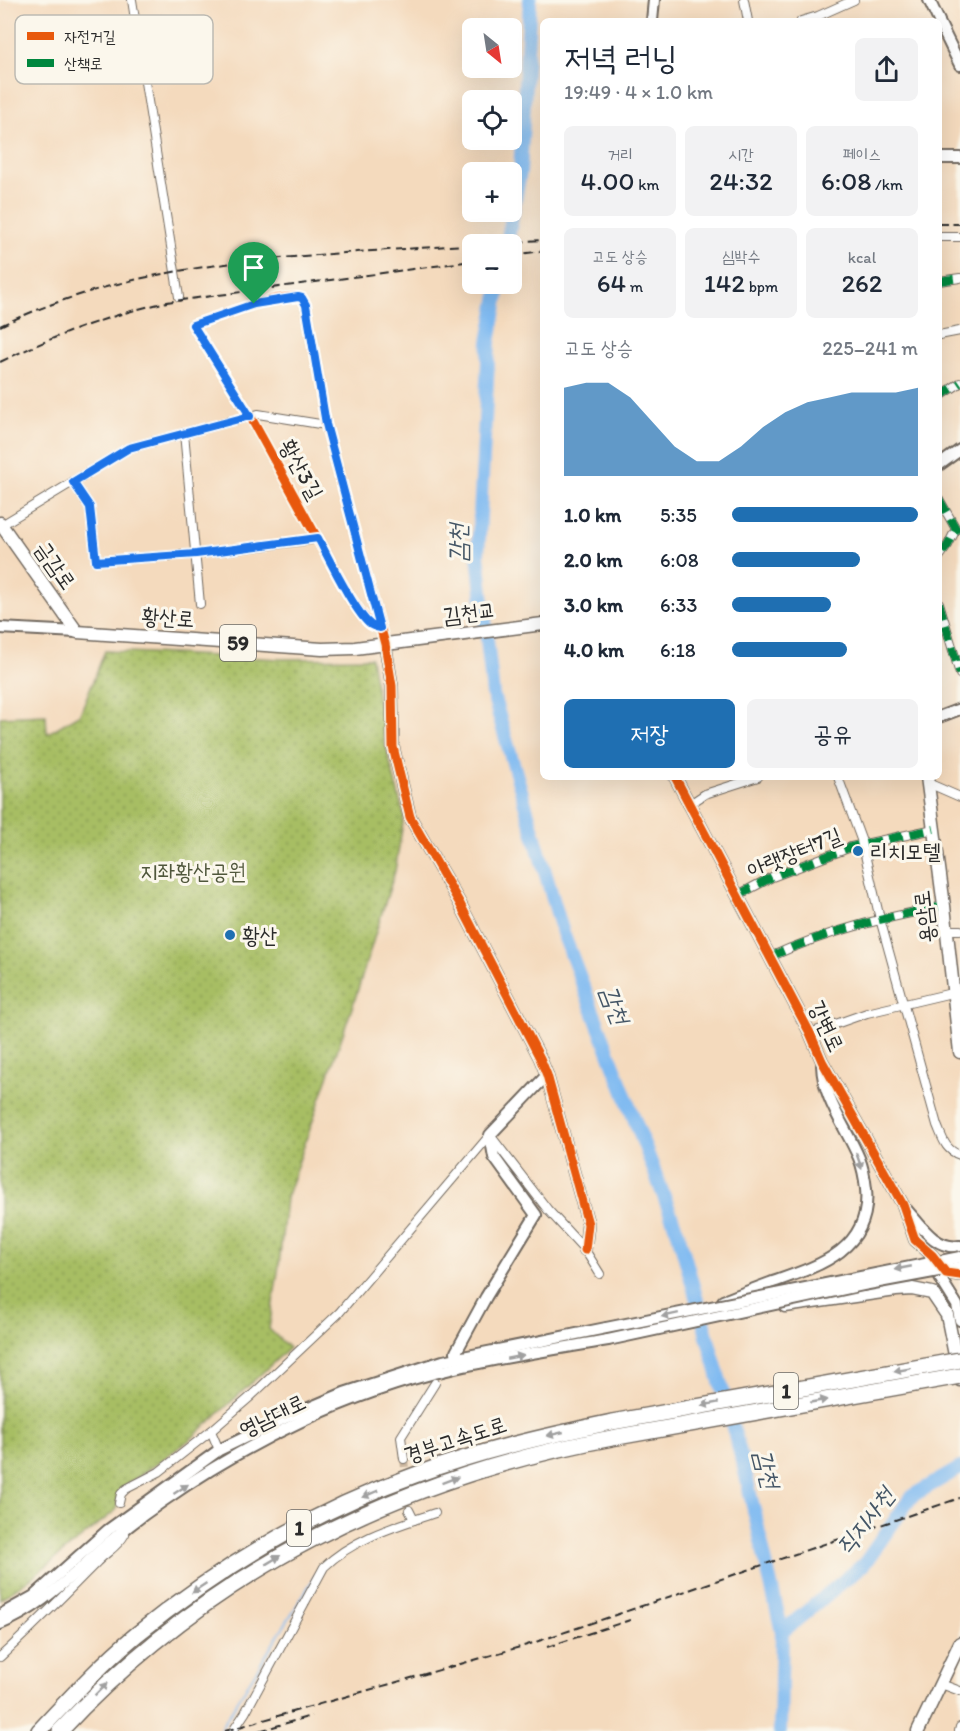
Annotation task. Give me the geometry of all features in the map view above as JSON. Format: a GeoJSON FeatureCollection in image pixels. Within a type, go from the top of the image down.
{"type":"FeatureCollection","features":[{"type":"Feature","properties":{"kind":"highway","name":"경부고속도로"},"geometry":{"type":"LineString","coordinates":[[39,1731],[100,1668],[135,1636],[195,1591],[270,1543],[351,1502],[413,1475],[511,1444],[612,1422],[960,1360]]}},
{"type":"Feature","properties":{"kind":"highway","name":"경부고속도로"},"geometry":{"type":"LineString","coordinates":[[60,1731],[115,1675],[159,1637],[243,1578],[288,1551],[348,1520],[465,1474],[551,1451],[617,1437],[960,1378]]}},
{"type":"Feature","properties":{"kind":"main road"},"geometry":{"type":"LineString","coordinates":[[652,18],[654,0]]}},
{"type":"Feature","properties":{"kind":"main road"},"geometry":{"type":"LineString","coordinates":[[929,0],[938,18]]}},
{"type":"Feature","properties":{"kind":"main road"},"geometry":{"type":"LineString","coordinates":[[942,26],[956,47],[960,65]]}},
{"type":"Feature","properties":{"kind":"main road"},"geometry":{"type":"LineString","coordinates":[[942,158],[960,158]]}},
{"type":"Feature","properties":{"kind":"main road"},"geometry":{"type":"LineString","coordinates":[[942,463],[960,450]]}},
{"type":"Feature","properties":{"kind":"main road","name":"금감로"},"geometry":{"type":"LineString","coordinates":[[0,525],[77,632]]}},
{"type":"Feature","properties":{"kind":"main road","name":"김천교"},"geometry":{"type":"LineString","coordinates":[[400,642],[540,624]]}},
{"type":"Feature","properties":{"kind":"main road","name":"황산로"},"geometry":{"type":"LineString","coordinates":[[0,628],[322,649],[400,642]]}},
{"type":"Feature","properties":{"kind":"main road","name":"황산로"},"geometry":{"type":"LineString","coordinates":[[0,634],[77,632]]}},
{"type":"Feature","properties":{"kind":"main road"},"geometry":{"type":"LineString","coordinates":[[385,645],[392,686],[393,747],[410,817],[459,902],[511,1000],[547,1075],[588,1224],[585,1250]]}},
{"type":"Feature","properties":{"kind":"main road"},"geometry":{"type":"LineString","coordinates":[[942,716],[960,709]]}},
{"type":"Feature","properties":{"kind":"main road","name":"강변로"},"geometry":{"type":"LineString","coordinates":[[677,780],[810,1033],[822,1061],[903,1205],[915,1240],[932,1255],[946,1273],[960,1275]]}},
{"type":"Feature","properties":{"kind":"main road","name":"용암로"},"geometry":{"type":"LineString","coordinates":[[927,780],[957,991],[960,1052]]}},
{"type":"Feature","properties":{"kind":"main road"},"geometry":{"type":"LineString","coordinates":[[706,1313],[812,1269],[843,1250],[860,1226],[867,1201],[865,1180],[860,1160],[824,1085],[822,1061]]}},
{"type":"Feature","properties":{"kind":"main road"},"geometry":{"type":"LineString","coordinates":[[456,1352],[486,1297],[536,1215],[494,1157],[490,1135],[547,1075]]}},
{"type":"Feature","properties":{"kind":"main road","name":"강변로"},"geometry":{"type":"LineString","coordinates":[[903,1205],[930,1236],[942,1244],[960,1246]]}},
{"type":"Feature","properties":{"kind":"main road"},"geometry":{"type":"LineString","coordinates":[[915,1240],[957,1305],[960,1320]]}},
{"type":"Feature","properties":{"kind":"main road"},"geometry":{"type":"LineString","coordinates":[[607,1334],[960,1257]]}},
{"type":"Feature","properties":{"kind":"main road"},"geometry":{"type":"LineString","coordinates":[[706,1313],[960,1267]]}},
{"type":"Feature","properties":{"kind":"main road"},"geometry":{"type":"LineString","coordinates":[[706,1313],[912,1289],[932,1293],[947,1315],[960,1378]]}},
{"type":"Feature","properties":{"kind":"main road","name":"영남대로"},"geometry":{"type":"LineString","coordinates":[[0,1615],[34,1596],[108,1530],[219,1450],[344,1393],[443,1361],[607,1334]]}},
{"type":"Feature","properties":{"kind":"main road","name":"영남대로"},"geometry":{"type":"LineString","coordinates":[[0,1624],[15,1618],[39,1603],[162,1501],[225,1461],[288,1427],[384,1389],[451,1369],[607,1334]]}},
{"type":"Feature","properties":{"kind":"main road"},"geometry":{"type":"LineString","coordinates":[[918,1731],[960,1643]]}},
{"type":"Feature","properties":{"kind":"street"},"geometry":{"type":"LineString","coordinates":[[132,0],[134,15]]}},
{"type":"Feature","properties":{"kind":"street"},"geometry":{"type":"LineString","coordinates":[[744,0],[747,18]]}},
{"type":"Feature","properties":{"kind":"street"},"geometry":{"type":"LineString","coordinates":[[811,18],[854,0]]}},
{"type":"Feature","properties":{"kind":"street"},"geometry":{"type":"LineString","coordinates":[[145,84],[179,297]]}},
{"type":"Feature","properties":{"kind":"street"},"geometry":{"type":"LineString","coordinates":[[942,237],[960,237]]}},
{"type":"Feature","properties":{"kind":"street"},"geometry":{"type":"LineString","coordinates":[[942,281],[960,278]]}},
{"type":"Feature","properties":{"kind":"street","name":"황산3길"},"geometry":{"type":"LineString","coordinates":[[326,424],[306,305],[302,298],[294,297],[254,304],[193,325],[250,416],[348,594],[366,620],[371,625],[380,628]]}},
{"type":"Feature","properties":{"kind":"street"},"geometry":{"type":"LineString","coordinates":[[942,334],[960,331]]}},
{"type":"Feature","properties":{"kind":"street"},"geometry":{"type":"LineString","coordinates":[[942,395],[960,383]]}},
{"type":"Feature","properties":{"kind":"street"},"geometry":{"type":"LineString","coordinates":[[0,525],[129,448],[258,414],[326,424],[385,645]]}},
{"type":"Feature","properties":{"kind":"street"},"geometry":{"type":"LineString","coordinates":[[184,433],[201,604]]}},
{"type":"Feature","properties":{"kind":"street"},"geometry":{"type":"LineString","coordinates":[[73,482],[90,507],[96,561],[196,554],[318,538]]}},
{"type":"Feature","properties":{"kind":"street"},"geometry":{"type":"LineString","coordinates":[[942,504],[956,529],[942,552]]}},
{"type":"Feature","properties":{"kind":"street"},"geometry":{"type":"LineString","coordinates":[[942,613],[960,674]]}},
{"type":"Feature","properties":{"kind":"street"},"geometry":{"type":"LineString","coordinates":[[690,804],[705,794],[749,780]]}},
{"type":"Feature","properties":{"kind":"street"},"geometry":{"type":"LineString","coordinates":[[839,780],[863,845],[880,919],[944,1144],[949,1150],[960,1155]]}},
{"type":"Feature","properties":{"kind":"street"},"geometry":{"type":"LineString","coordinates":[[927,780],[960,797]]}},
{"type":"Feature","properties":{"kind":"street","name":"아랫장터7길"},"geometry":{"type":"LineString","coordinates":[[738,895],[772,877],[863,845],[934,829]]}},
{"type":"Feature","properties":{"kind":"street"},"geometry":{"type":"LineString","coordinates":[[770,957],[802,942],[880,919],[944,906]]}},
{"type":"Feature","properties":{"kind":"street"},"geometry":{"type":"LineString","coordinates":[[947,930],[960,930]]}},
{"type":"Feature","properties":{"kind":"street"},"geometry":{"type":"LineString","coordinates":[[810,1033],[903,1003],[957,991]]}},
{"type":"Feature","properties":{"kind":"street"},"geometry":{"type":"LineString","coordinates":[[119,1503],[121,1494],[126,1489],[159,1472],[211,1431],[339,1313],[490,1135],[548,1210],[585,1250],[600,1274]]}},
{"type":"Feature","properties":{"kind":"street"},"geometry":{"type":"LineString","coordinates":[[404,1459],[401,1437],[435,1383]]}},
{"type":"Feature","properties":{"kind":"street"},"geometry":{"type":"LineString","coordinates":[[211,1431],[219,1450]]}},
{"type":"Feature","properties":{"kind":"street"},"geometry":{"type":"LineString","coordinates":[[409,1510],[414,1521]]}},
{"type":"Feature","properties":{"kind":"street"},"geometry":{"type":"LineString","coordinates":[[233,1731],[324,1567],[337,1555],[362,1541],[435,1513]]}},
{"type":"Feature","properties":{"kind":"street"},"geometry":{"type":"LineString","coordinates":[[0,1657],[99,1560],[121,1542],[125,1534]]}},
{"type":"Feature","properties":{"kind":"street"},"geometry":{"type":"LineString","coordinates":[[941,1684],[960,1691]]}},
{"type":"Feature","properties":{"kind":"green space","name":"지좌황산공원"},"geometry":{"type":"Polygon","coordinates":[[[105,651],[282,659],[371,658],[385,743],[404,816],[395,871],[355,999],[286,1198],[269,1329],[289,1348],[191,1439],[119,1490],[116,1510],[31,1578],[0,1599],[0,717],[46,715],[47,734],[80,714],[105,651]]]}},
{"type":"Feature","properties":{"kind":"waterway","name":"감천"},"geometry":{"type":"LineString","coordinates":[[509,234],[520,172],[530,0]]}},
{"type":"Feature","properties":{"kind":"waterway","name":"감천"},"geometry":{"type":"LineString","coordinates":[[498,294],[489,342],[478,555],[493,695],[563,933],[678,1233],[743,1463],[782,1632],[780,1731]]}},
{"type":"Feature","properties":{"kind":"waterway","name":"직지사천"},"geometry":{"type":"LineString","coordinates":[[782,1632],[864,1564],[912,1496],[960,1468]]}},
{"type":"Feature","properties":{"kind":"waterway"},"geometry":{"type":"LineString","coordinates":[[219,1731],[317,1573]]}},
{"type":"Feature","properties":{"kind":"tunnel"},"geometry":{"type":"LineString","coordinates":[[404,1459],[408,1499]]}},
{"type":"Feature","properties":{"kind":"railway"},"geometry":{"type":"LineString","coordinates":[[942,224],[960,224]]}},
{"type":"Feature","properties":{"kind":"railway"},"geometry":{"type":"LineString","coordinates":[[0,326],[43,307],[87,292],[131,281],[219,265],[310,256],[540,240]]}},
{"type":"Feature","properties":{"kind":"railway"},"geometry":{"type":"LineString","coordinates":[[522,254],[540,251]]}},
{"type":"Feature","properties":{"kind":"railway"},"geometry":{"type":"LineString","coordinates":[[0,362],[82,327],[167,302],[462,262]]}},
{"type":"Feature","properties":{"kind":"railway"},"geometry":{"type":"LineString","coordinates":[[225,1731],[527,1645],[960,1498]]}},
{"type":"Feature","properties":{"kind":"railway"},"geometry":{"type":"LineString","coordinates":[[547,1647],[630,1620]]}},
{"type":"Feature","properties":{"kind":"railway"},"geometry":{"type":"LineString","coordinates":[[259,1731],[311,1716]]}},
{"type":"Feature","properties":{"kind":"marked path"},"geometry":{"type":"LineString","coordinates":[[942,281],[960,278]]}},
{"type":"Feature","properties":{"kind":"marked path"},"geometry":{"type":"LineString","coordinates":[[942,395],[960,383]]}},
{"type":"Feature","properties":{"kind":"marked path"},"geometry":{"type":"LineString","coordinates":[[942,504],[956,529],[942,553]]}},
{"type":"Feature","properties":{"kind":"marked path"},"geometry":{"type":"LineString","coordinates":[[942,613],[960,674]]}},
{"type":"Feature","properties":{"kind":"marked path"},"geometry":{"type":"LineString","coordinates":[[738,895],[772,877],[851,847],[934,829]]}},
{"type":"Feature","properties":{"kind":"marked path"},"geometry":{"type":"LineString","coordinates":[[770,957],[856,926],[944,906]]}},
{"type":"Feature","properties":{"kind":"cycle path"},"geometry":{"type":"LineString","coordinates":[[380,628],[365,618],[348,594],[250,416],[193,325],[248,306],[279,299],[302,298],[306,305],[326,425],[385,644],[392,686],[393,747],[410,817],[459,902],[547,1075],[588,1224],[585,1250]]}},
{"type":"Feature","properties":{"kind":"cycle path"},"geometry":{"type":"LineString","coordinates":[[677,780],[810,1033],[822,1061],[903,1205],[915,1240],[932,1255],[946,1273],[960,1275]]}},
{"type":"Feature","properties":{"kind":"place","name":"리치모텔"},"geometry":{"type":"Point","coordinates":[858,851]}},
{"type":"Feature","properties":{"kind":"place","name":"황산"},"geometry":{"type":"Point","coordinates":[230,935]}},
{"type":"Feature","properties":{"kind":"route"},"geometry":{"type":"LineString","coordinates":[[298,297],[302,298],[306,305],[326,424],[380,628],[371,625],[366,620],[348,594],[318,538],[196,554],[96,561],[90,507],[73,482],[129,448],[250,416],[193,325],[254,304],[298,297]]}}]}
